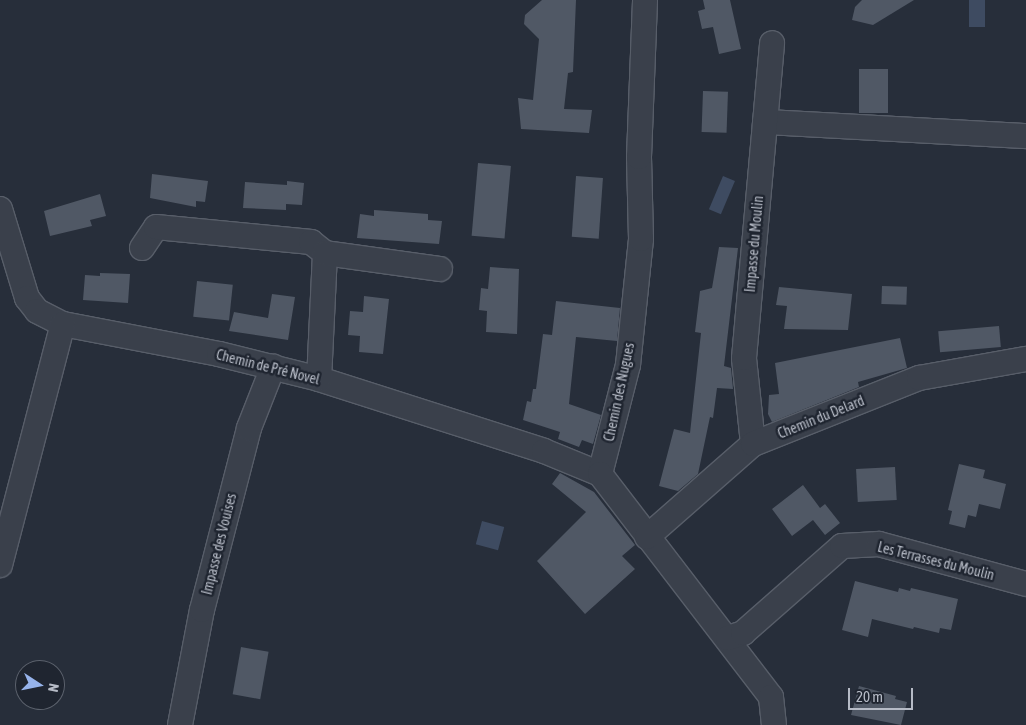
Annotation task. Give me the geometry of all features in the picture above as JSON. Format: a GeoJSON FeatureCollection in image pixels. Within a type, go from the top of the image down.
{"type":"FeatureCollection","features":[{"type":"Feature","properties":{"kind":"street","name":"Chemin des Nugues"},"geometry":{"type":"LineString","coordinates":[[600,474],[628,365],[641,238],[639,157],[645,0]]}},
{"type":"Feature","properties":{"kind":"street","name":"Impasse du Moulin"},"geometry":{"type":"LineString","coordinates":[[753,444],[744,358],[772,43]]}},
{"type":"Feature","properties":{"kind":"street"},"geometry":{"type":"LineString","coordinates":[[765,122],[1026,136]]}},
{"type":"Feature","properties":{"kind":"street","name":"Chemin de Pré Novel"},"geometry":{"type":"LineString","coordinates":[[0,209],[27,298],[37,311],[62,324],[319,379],[544,451],[600,474]]}},
{"type":"Feature","properties":{"kind":"street"},"geometry":{"type":"LineString","coordinates":[[142,248],[156,227],[311,242],[325,253],[440,269]]}},
{"type":"Feature","properties":{"kind":"street"},"geometry":{"type":"LineString","coordinates":[[319,379],[325,253]]}},
{"type":"Feature","properties":{"kind":"street"},"geometry":{"type":"LineString","coordinates":[[0,565],[62,324]]}},
{"type":"Feature","properties":{"kind":"street","name":"Chemin du Delard"},"geometry":{"type":"LineString","coordinates":[[647,537],[753,444],[920,378],[1026,358]]}},
{"type":"Feature","properties":{"kind":"street","name":"Impasse des Vouises"},"geometry":{"type":"LineString","coordinates":[[180,725],[202,610],[249,428],[273,368]]}},
{"type":"Feature","properties":{"kind":"street"},"geometry":{"type":"LineString","coordinates":[[600,474],[647,537],[728,638],[771,697],[774,725]]}},
{"type":"Feature","properties":{"kind":"street","name":"Les Terrasses du Moulin"},"geometry":{"type":"LineString","coordinates":[[728,638],[743,633],[842,546],[880,544],[1026,584]]}},
{"type":"Feature","properties":{"kind":"water"},"geometry":{"type":"Polygon","coordinates":[[[969,0],[985,0],[985,27],[969,27],[969,0]]]}},
{"type":"Feature","properties":{"kind":"water"},"geometry":{"type":"Polygon","coordinates":[[[723,176],[735,181],[721,214],[709,209],[723,176]]]}},
{"type":"Feature","properties":{"kind":"water"},"geometry":{"type":"Polygon","coordinates":[[[482,521],[504,527],[498,550],[476,544],[482,521]]]}},
{"type":"Feature","properties":{"kind":"building"},"geometry":{"type":"Polygon","coordinates":[[[542,0],[576,0],[573,72],[568,73],[564,109],[592,110],[589,133],[521,129],[518,98],[533,100],[539,39],[524,24],[525,15],[542,0]]]}},
{"type":"Feature","properties":{"kind":"building"},"geometry":{"type":"Polygon","coordinates":[[[703,0],[730,0],[741,49],[719,54],[713,27],[702,29],[698,11],[705,9],[703,0]]]}},
{"type":"Feature","properties":{"kind":"building"},"geometry":{"type":"Polygon","coordinates":[[[862,0],[914,0],[873,25],[852,20],[855,7],[862,0]]]}},
{"type":"Feature","properties":{"kind":"building"},"geometry":{"type":"Polygon","coordinates":[[[859,69],[888,69],[888,113],[859,113],[859,69]]]}},
{"type":"Feature","properties":{"kind":"building"},"geometry":{"type":"Polygon","coordinates":[[[703,91],[728,92],[727,133],[702,132],[703,91]]]}},
{"type":"Feature","properties":{"kind":"building"},"geometry":{"type":"Polygon","coordinates":[[[478,163],[511,166],[505,239],[472,236],[478,163]]]}},
{"type":"Feature","properties":{"kind":"building"},"geometry":{"type":"Polygon","coordinates":[[[152,174],[208,181],[205,202],[196,201],[196,207],[150,198],[152,174]]]}},
{"type":"Feature","properties":{"kind":"building"},"geometry":{"type":"Polygon","coordinates":[[[576,176],[603,178],[599,239],[572,237],[576,176]]]}},
{"type":"Feature","properties":{"kind":"building"},"geometry":{"type":"Polygon","coordinates":[[[287,181],[304,183],[302,205],[286,204],[286,210],[243,208],[245,182],[287,185],[287,181]]]}},
{"type":"Feature","properties":{"kind":"building"},"geometry":{"type":"Polygon","coordinates":[[[100,194],[106,216],[90,220],[92,226],[50,236],[44,211],[100,194]]]}},
{"type":"Feature","properties":{"kind":"building"},"geometry":{"type":"Polygon","coordinates":[[[374,210],[428,214],[428,220],[442,221],[439,244],[357,238],[360,214],[374,216],[374,210]]]}},
{"type":"Feature","properties":{"kind":"building"},"geometry":{"type":"Polygon","coordinates":[[[719,247],[738,248],[724,366],[731,368],[733,389],[717,388],[713,418],[710,417],[698,474],[678,491],[659,486],[674,429],[690,433],[701,333],[695,332],[700,291],[712,288],[719,247]]]}},
{"type":"Feature","properties":{"kind":"building"},"geometry":{"type":"Polygon","coordinates":[[[490,267],[519,269],[517,334],[486,332],[487,311],[479,310],[481,288],[488,289],[490,267]]]}},
{"type":"Feature","properties":{"kind":"building"},"geometry":{"type":"Polygon","coordinates":[[[100,273],[130,274],[128,303],[83,300],[85,275],[100,276],[100,273]]]}},
{"type":"Feature","properties":{"kind":"building"},"geometry":{"type":"Polygon","coordinates":[[[197,281],[233,285],[229,321],[193,317],[197,281]]]}},
{"type":"Feature","properties":{"kind":"building"},"geometry":{"type":"Polygon","coordinates":[[[882,286],[907,287],[906,305],[881,304],[882,286]]]}},
{"type":"Feature","properties":{"kind":"building"},"geometry":{"type":"Polygon","coordinates":[[[779,287],[852,294],[848,330],[784,329],[787,306],[776,305],[779,287]]]}},
{"type":"Feature","properties":{"kind":"building"},"geometry":{"type":"Polygon","coordinates":[[[272,294],[295,297],[288,340],[229,331],[234,312],[268,318],[272,294]]]}},
{"type":"Feature","properties":{"kind":"building"},"geometry":{"type":"Polygon","coordinates":[[[364,296],[389,299],[383,354],[359,352],[360,336],[348,335],[350,311],[363,312],[364,296]]]}},
{"type":"Feature","properties":{"kind":"building"},"geometry":{"type":"Polygon","coordinates":[[[556,301],[620,308],[617,341],[576,337],[569,404],[601,415],[593,444],[582,440],[579,447],[558,439],[560,432],[523,420],[527,401],[531,402],[533,389],[536,389],[543,334],[552,335],[556,301]]]}},
{"type":"Feature","properties":{"kind":"building"},"geometry":{"type":"Polygon","coordinates":[[[999,326],[1001,347],[940,352],[938,331],[999,326]]]}},
{"type":"Feature","properties":{"kind":"building"},"geometry":{"type":"Polygon","coordinates":[[[900,338],[907,368],[858,382],[859,387],[772,422],[768,414],[769,395],[779,394],[775,363],[900,338]]]}},
{"type":"Feature","properties":{"kind":"building"},"geometry":{"type":"Polygon","coordinates":[[[959,464],[985,470],[983,478],[1006,484],[1000,509],[979,504],[976,517],[968,515],[965,528],[949,524],[952,511],[948,510],[959,464]]]}},
{"type":"Feature","properties":{"kind":"building"},"geometry":{"type":"Polygon","coordinates":[[[895,467],[897,500],[858,502],[856,469],[895,467]]]}},
{"type":"Feature","properties":{"kind":"building"},"geometry":{"type":"Polygon","coordinates":[[[560,473],[594,492],[635,545],[622,556],[635,569],[585,614],[537,561],[586,512],[552,484],[560,473]]]}},
{"type":"Feature","properties":{"kind":"building"},"geometry":{"type":"Polygon","coordinates":[[[803,485],[820,508],[825,504],[840,523],[825,535],[813,520],[792,536],[772,509],[803,485]]]}},
{"type":"Feature","properties":{"kind":"building"},"geometry":{"type":"Polygon","coordinates":[[[855,581],[898,592],[899,588],[910,591],[911,588],[958,599],[951,630],[940,628],[939,633],[872,619],[868,637],[842,630],[855,581]]]}},
{"type":"Feature","properties":{"kind":"building"},"geometry":{"type":"Polygon","coordinates":[[[241,647],[269,652],[260,699],[233,694],[241,647]]]}},
{"type":"Feature","properties":{"kind":"building"},"geometry":{"type":"Polygon","coordinates":[[[859,686],[896,696],[895,699],[907,702],[901,725],[851,715],[859,686]]]}}]}
